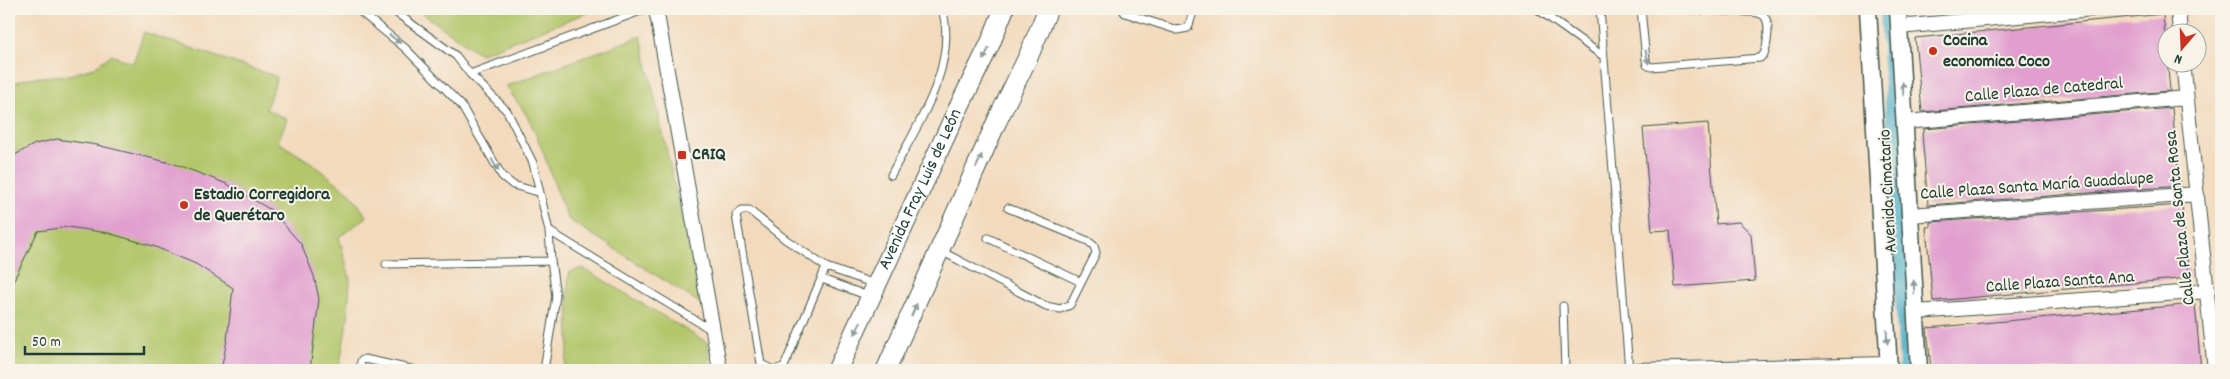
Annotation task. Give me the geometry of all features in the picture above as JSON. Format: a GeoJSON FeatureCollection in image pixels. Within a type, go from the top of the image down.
{"type":"FeatureCollection","features":[{"type":"Feature","properties":{"kind":"main road","name":"Avenida Fray Luis de León"},"geometry":{"type":"LineString","coordinates":[[837,370],[990,44],[1004,9]]}},
{"type":"Feature","properties":{"kind":"main road"},"geometry":{"type":"LineString","coordinates":[[886,370],[1048,9]]}},
{"type":"Feature","properties":{"kind":"street"},"geometry":{"type":"LineString","coordinates":[[656,9],[720,370]]}},
{"type":"Feature","properties":{"kind":"street","name":"Avenida Cimatario"},"geometry":{"type":"LineString","coordinates":[[1868,9],[1888,367]]}},
{"type":"Feature","properties":{"kind":"street","name":"Avenida Cimatario"},"geometry":{"type":"LineString","coordinates":[[1898,9],[1919,370]]}},
{"type":"Feature","properties":{"kind":"street"},"geometry":{"type":"LineString","coordinates":[[1899,27],[2092,9]]}},
{"type":"Feature","properties":{"kind":"street"},"geometry":{"type":"LineString","coordinates":[[2178,9],[2179,22]]}},
{"type":"Feature","properties":{"kind":"street","name":"Calle Plaza de Santa Rosa"},"geometry":{"type":"LineString","coordinates":[[2184,72],[2215,370]]}},
{"type":"Feature","properties":{"kind":"street","name":"Calle Plaza de Catedral"},"geometry":{"type":"LineString","coordinates":[[1905,122],[2186,98]]}},
{"type":"Feature","properties":{"kind":"street","name":"Calle Plaza Santa María Guadalupe"},"geometry":{"type":"LineString","coordinates":[[1910,215],[2197,194]]}},
{"type":"Feature","properties":{"kind":"street","name":"Calle Plaza Santa Ana"},"geometry":{"type":"LineString","coordinates":[[1916,312],[2208,291]]}},
{"type":"Feature","properties":{"kind":"street"},"geometry":{"type":"LineString","coordinates":[[1637,370],[1888,367]]}},
{"type":"Feature","properties":{"kind":"lane"},"geometry":{"type":"LineString","coordinates":[[357,9],[405,48],[461,105],[502,176],[513,184],[538,192]]}},
{"type":"Feature","properties":{"kind":"lane"},"geometry":{"type":"LineString","coordinates":[[391,9],[456,56],[470,74],[507,111],[533,163],[538,192],[549,231],[550,261],[556,296],[544,370]]}},
{"type":"Feature","properties":{"kind":"lane"},"geometry":{"type":"LineString","coordinates":[[470,74],[646,9]]}},
{"type":"Feature","properties":{"kind":"lane"},"geometry":{"type":"LineString","coordinates":[[891,175],[931,100],[944,58],[944,17],[942,9]]}},
{"type":"Feature","properties":{"kind":"lane"},"geometry":{"type":"LineString","coordinates":[[1122,9],[1125,14],[1177,30],[1188,28],[1194,9]]}},
{"type":"Feature","properties":{"kind":"lane"},"geometry":{"type":"LineString","coordinates":[[1537,9],[1603,56]]}},
{"type":"Feature","properties":{"kind":"lane"},"geometry":{"type":"LineString","coordinates":[[1600,9],[1629,370]]}},
{"type":"Feature","properties":{"kind":"lane"},"geometry":{"type":"LineString","coordinates":[[1641,9],[1646,60],[1647,65],[1651,67],[1760,58],[1764,54],[1767,24],[1766,19],[1759,14],[1752,12],[1672,9]]}},
{"type":"Feature","properties":{"kind":"lane"},"geometry":{"type":"LineString","coordinates":[[940,250],[1046,306],[1060,309],[1070,305],[1096,253],[1094,246],[1088,241],[1008,208]]}},
{"type":"Feature","properties":{"kind":"lane"},"geometry":{"type":"LineString","coordinates":[[826,267],[784,367],[773,370],[761,364],[736,215],[742,210],[750,210],[785,239],[826,267],[875,291]]}},
{"type":"Feature","properties":{"kind":"lane"},"geometry":{"type":"LineString","coordinates":[[549,231],[714,332]]}},
{"type":"Feature","properties":{"kind":"lane"},"geometry":{"type":"LineString","coordinates":[[988,238],[1082,282]]}},
{"type":"Feature","properties":{"kind":"lane"},"geometry":{"type":"LineString","coordinates":[[386,264],[550,261]]}},
{"type":"Feature","properties":{"kind":"lane"},"geometry":{"type":"LineString","coordinates":[[822,279],[875,291]]}},
{"type":"Feature","properties":{"kind":"lane"},"geometry":{"type":"LineString","coordinates":[[1563,306],[1565,370]]}},
{"type":"Feature","properties":{"kind":"lane"},"geometry":{"type":"LineString","coordinates":[[360,370],[361,361],[364,360],[415,370]]}},
{"type":"Feature","properties":{"kind":"green space"},"geometry":{"type":"Polygon","coordinates":[[[416,9],[597,9],[480,54],[416,9]]]}},
{"type":"Feature","properties":{"kind":"green space","name":"Estadio Corregidora de Querétaro"},"geometry":{"type":"Polygon","coordinates":[[[144,32],[277,77],[266,109],[287,119],[278,142],[312,163],[351,194],[367,217],[339,237],[350,278],[348,317],[339,370],[9,370],[9,85],[28,78],[69,75],[93,68],[111,55],[133,63],[144,32]]]}},
{"type":"Feature","properties":{"kind":"green space"},"geometry":{"type":"Polygon","coordinates":[[[641,36],[701,304],[568,219],[534,130],[526,114],[506,86],[641,36]]]}},
{"type":"Feature","properties":{"kind":"green space"},"geometry":{"type":"Polygon","coordinates":[[[583,268],[708,343],[710,370],[564,370],[569,343],[568,278],[570,272],[583,268]]]}},
{"type":"Feature","properties":{"kind":"building"},"geometry":{"type":"Polygon","coordinates":[[[2163,14],[2164,22],[2158,22],[2158,72],[2168,72],[2170,91],[1922,112],[1915,38],[2163,14]]]}},
{"type":"Feature","properties":{"kind":"building"},"geometry":{"type":"Polygon","coordinates":[[[2172,108],[2180,186],[1928,205],[1922,133],[1924,133],[1924,129],[2172,108]]]}},
{"type":"Feature","properties":{"kind":"building"},"geometry":{"type":"Polygon","coordinates":[[[1708,123],[1716,224],[1739,222],[1751,234],[1755,281],[1675,287],[1670,230],[1652,231],[1643,128],[1708,123]]]}},
{"type":"Feature","properties":{"kind":"building"},"geometry":{"type":"Polygon","coordinates":[[[57,139],[97,145],[175,164],[227,184],[271,210],[301,244],[314,276],[319,299],[310,370],[221,370],[227,340],[233,288],[196,264],[153,246],[108,233],[68,227],[38,231],[9,290],[9,158],[35,144],[57,139]]]}},
{"type":"Feature","properties":{"kind":"building"},"geometry":{"type":"Polygon","coordinates":[[[2182,205],[2189,278],[1933,301],[1926,227],[1930,227],[1930,222],[2182,205]]]}},
{"type":"Feature","properties":{"kind":"building"},"geometry":{"type":"Polygon","coordinates":[[[2195,304],[2201,370],[1931,370],[1927,328],[2195,304]]]}},
{"type":"Feature","properties":{"kind":"waterway"},"geometry":{"type":"LineString","coordinates":[[1888,9],[1907,370]]}},
{"type":"Feature","properties":{"kind":"place","name":"Cocina economica Coco"},"geometry":{"type":"Point","coordinates":[1933,51]}},
{"type":"Feature","properties":{"kind":"place","name":"CRIQ"},"geometry":{"type":"Point","coordinates":[682,155]}},
{"type":"Feature","properties":{"kind":"place","name":"Estadio Corregidora de Querétaro"},"geometry":{"type":"Point","coordinates":[184,205]}}]}
